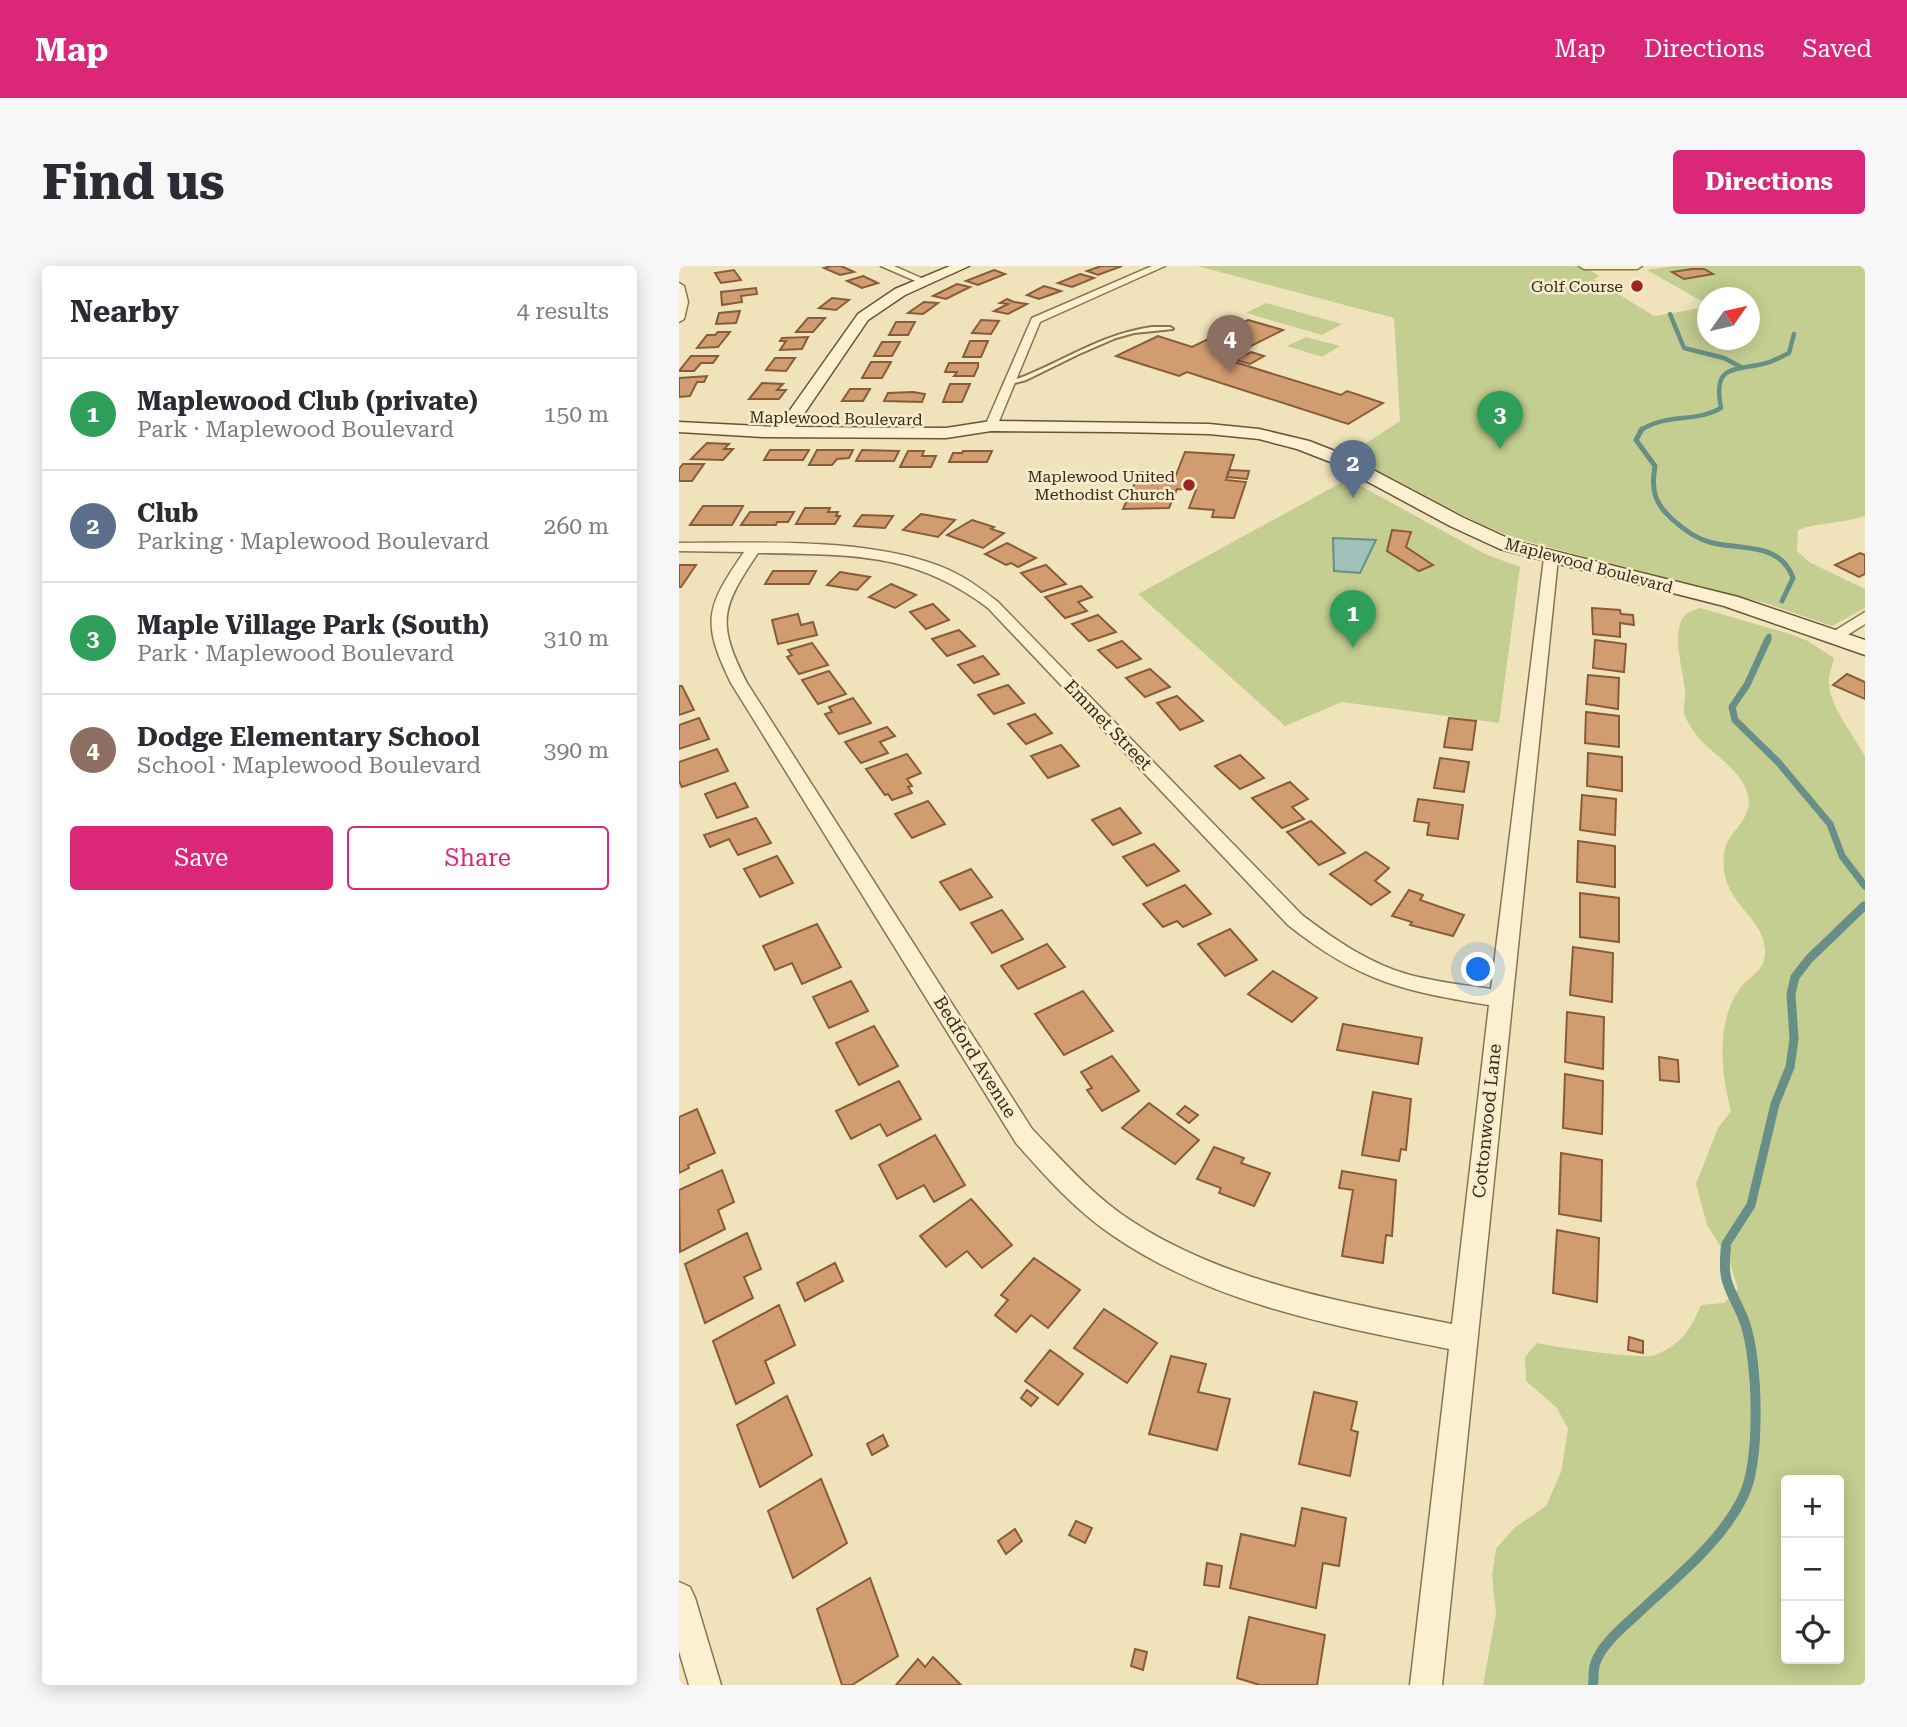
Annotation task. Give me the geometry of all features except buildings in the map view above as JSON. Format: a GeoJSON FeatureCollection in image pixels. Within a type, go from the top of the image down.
{"type":"FeatureCollection","features":[{"type":"Feature","properties":{"kind":"street"},"geometry":{"type":"LineString","coordinates":[[886,266],[923,281]]}},
{"type":"Feature","properties":{"kind":"street"},"geometry":{"type":"LineString","coordinates":[[788,425],[863,317],[886,300],[923,281],[962,266]]}},
{"type":"Feature","properties":{"kind":"street"},"geometry":{"type":"LineString","coordinates":[[991,426],[1036,320],[1160,266]]}},
{"type":"Feature","properties":{"kind":"street"},"geometry":{"type":"LineString","coordinates":[[1584,266],[1637,266]]}},
{"type":"Feature","properties":{"kind":"street"},"geometry":{"type":"LineString","coordinates":[[679,286],[683,302],[679,319]]}},
{"type":"Feature","properties":{"kind":"street","name":"Maplewood Boulevard"},"geometry":{"type":"LineString","coordinates":[[680,424],[788,425],[946,433],[991,426],[1209,429],[1289,441],[1339,459],[1494,540],[1551,558],[1731,601],[1865,648]]}},
{"type":"Feature","properties":{"kind":"street","name":"Emmet Street"},"geometry":{"type":"LineString","coordinates":[[679,547],[879,553],[920,562],[959,579],[993,605],[1295,920],[1343,955],[1389,976],[1409,983],[1500,999]]}},
{"type":"Feature","properties":{"kind":"street","name":"Bedford Avenue"},"geometry":{"type":"LineString","coordinates":[[754,548],[730,584],[721,604],[717,628],[722,650],[739,683],[1024,1136],[1051,1170],[1089,1204],[1133,1237],[1183,1265],[1233,1286],[1281,1301],[1464,1339]]}},
{"type":"Feature","properties":{"kind":"street","name":"Cottonwood Lane"},"geometry":{"type":"LineString","coordinates":[[1426,1685],[1551,558]]}},
{"type":"Feature","properties":{"kind":"street"},"geometry":{"type":"LineString","coordinates":[[1836,636],[1865,617]]}},
{"type":"Feature","properties":{"kind":"street"},"geometry":{"type":"LineString","coordinates":[[679,1598],[705,1685]]}},
{"type":"Feature","properties":{"kind":"lane"},"geometry":{"type":"LineString","coordinates":[[1007,383],[1024,379],[1132,331],[1153,327],[1170,329]]}},
{"type":"Feature","properties":{"kind":"green space"},"geometry":{"type":"Polygon","coordinates":[[[1197,266],[1574,266],[1586,268],[1599,276],[1594,279],[1654,316],[1697,309],[1697,350],[1760,350],[1760,287],[1697,287],[1697,298],[1647,270],[1674,266],[1865,266],[1865,516],[1798,530],[1797,551],[1809,562],[1865,589],[1865,608],[1832,626],[1765,603],[1521,540],[1484,526],[1348,455],[1400,421],[1394,318],[1197,266]]]}},
{"type":"Feature","properties":{"kind":"green space"},"geometry":{"type":"Polygon","coordinates":[[[1266,303],[1342,324],[1322,335],[1246,313],[1266,303]]]}},
{"type":"Feature","properties":{"kind":"green space"},"geometry":{"type":"Polygon","coordinates":[[[1306,337],[1340,346],[1322,357],[1287,346],[1306,337]]]}},
{"type":"Feature","properties":{"kind":"green space"},"geometry":{"type":"Polygon","coordinates":[[[1348,479],[1485,554],[1520,567],[1499,723],[1342,702],[1285,726],[1138,594],[1348,479]]]}},
{"type":"Feature","properties":{"kind":"green space"},"geometry":{"type":"Polygon","coordinates":[[[1700,608],[1790,634],[1808,641],[1834,658],[1829,680],[1833,700],[1865,757],[1865,1685],[1483,1685],[1496,1614],[1492,1575],[1496,1549],[1514,1528],[1546,1506],[1561,1472],[1568,1429],[1557,1408],[1526,1381],[1525,1357],[1537,1343],[1618,1354],[1655,1355],[1679,1341],[1701,1305],[1724,1303],[1738,1289],[1729,1260],[1707,1225],[1696,1184],[1718,1128],[1731,1111],[1723,1064],[1727,1015],[1741,987],[1763,963],[1765,949],[1757,927],[1734,896],[1724,870],[1726,846],[1747,811],[1747,792],[1731,767],[1695,733],[1684,714],[1685,695],[1678,636],[1682,619],[1689,612],[1700,608]]]}},
{"type":"Feature","properties":{"kind":"water"},"geometry":{"type":"Polygon","coordinates":[[[1333,538],[1376,540],[1360,573],[1334,571],[1333,538]]]}},
{"type":"Feature","properties":{"kind":"waterway"},"geometry":{"type":"LineString","coordinates":[[1670,314],[1684,348],[1724,358],[1741,367]]}},
{"type":"Feature","properties":{"kind":"waterway"},"geometry":{"type":"LineString","coordinates":[[1641,430],[1659,422],[1711,413],[1721,408],[1719,394],[1722,377],[1733,370],[1766,363],[1789,353],[1794,334]]}},
{"type":"Feature","properties":{"kind":"waterway"},"geometry":{"type":"LineString","coordinates":[[1641,430],[1636,440],[1655,466],[1653,482],[1661,507],[1694,536],[1721,545],[1758,550],[1779,558],[1793,578],[1782,601]]}},
{"type":"Feature","properties":{"kind":"waterway"},"geometry":{"type":"LineString","coordinates":[[1767,641],[1769,636]]}},
{"type":"Feature","properties":{"kind":"waterway"},"geometry":{"type":"LineString","coordinates":[[1768,639],[1747,685],[1732,707],[1735,720],[1778,762],[1830,824],[1842,856],[1865,886]]}},
{"type":"Feature","properties":{"kind":"waterway"},"geometry":{"type":"LineString","coordinates":[[1725,1250],[1726,1244],[1751,1205],[1775,1104],[1790,1067],[1794,1039],[1791,994],[1795,977],[1809,959],[1864,906]]}},
{"type":"Feature","properties":{"kind":"waterway"},"geometry":{"type":"LineString","coordinates":[[1593,1685],[1595,1664],[1607,1644],[1709,1546],[1733,1514],[1749,1481],[1756,1411],[1753,1361],[1745,1323],[1729,1288],[1725,1272],[1726,1248]]}},
{"type":"Feature","properties":{"kind":"place","name":"Golf Course"},"geometry":{"type":"Point","coordinates":[1637,286]}},
{"type":"Feature","properties":{"kind":"place","name":"Dodge Elementary School"},"geometry":{"type":"Point","coordinates":[1230,373]}},
{"type":"Feature","properties":{"kind":"place","name":"Maple Village Park (South)"},"geometry":{"type":"Point","coordinates":[1500,449]}},
{"type":"Feature","properties":{"kind":"place","name":"Maplewood United Methodist Church"},"geometry":{"type":"Point","coordinates":[1189,485]}},
{"type":"Feature","properties":{"kind":"place","name":"Club"},"geometry":{"type":"Point","coordinates":[1353,498]}},
{"type":"Feature","properties":{"kind":"place","name":"Maplewood Club (private)"},"geometry":{"type":"Point","coordinates":[1353,648]}}]}
